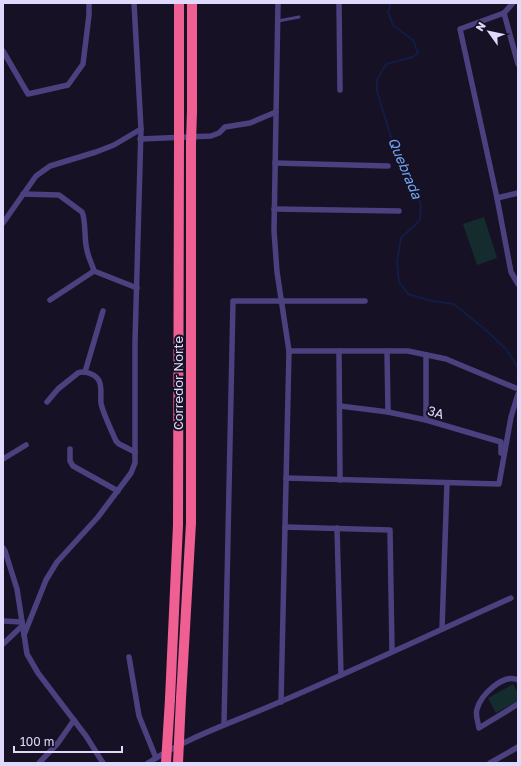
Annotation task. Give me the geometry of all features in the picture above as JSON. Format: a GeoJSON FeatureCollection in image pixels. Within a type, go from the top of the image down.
{"type":"FeatureCollection","features":[{"type":"Feature","properties":{"kind":"highway","name":"Corredor Norte"},"geometry":{"type":"LineString","coordinates":[[166,763],[178,525],[179,3]]}},
{"type":"Feature","properties":{"kind":"highway","name":"Corredor Norte"},"geometry":{"type":"LineString","coordinates":[[178,763],[191,523],[192,3]]}},
{"type":"Feature","properties":{"kind":"street"},"geometry":{"type":"LineString","coordinates":[[3,51],[28,94],[68,85],[83,64],[89,3]]}},
{"type":"Feature","properties":{"kind":"street"},"geometry":{"type":"LineString","coordinates":[[24,635],[46,580],[57,562],[98,517],[131,473],[135,463],[141,129],[134,3]]}},
{"type":"Feature","properties":{"kind":"street"},"geometry":{"type":"LineString","coordinates":[[278,3],[274,231],[277,272],[288,351],[281,702]]}},
{"type":"Feature","properties":{"kind":"street"},"geometry":{"type":"LineString","coordinates":[[339,3],[340,90]]}},
{"type":"Feature","properties":{"kind":"street"},"geometry":{"type":"LineString","coordinates":[[513,3],[504,13],[460,29],[497,198],[510,272],[518,284]]}},
{"type":"Feature","properties":{"kind":"street"},"geometry":{"type":"LineString","coordinates":[[504,13],[518,64]]}},
{"type":"Feature","properties":{"kind":"street"},"geometry":{"type":"LineString","coordinates":[[140,139],[211,136],[218,133],[225,127],[250,123],[276,112]]}},
{"type":"Feature","properties":{"kind":"street"},"geometry":{"type":"LineString","coordinates":[[3,223],[36,176],[50,166],[114,145],[141,129]]}},
{"type":"Feature","properties":{"kind":"street"},"geometry":{"type":"LineString","coordinates":[[275,163],[388,166]]}},
{"type":"Feature","properties":{"kind":"street"},"geometry":{"type":"LineString","coordinates":[[497,198],[518,193]]}},
{"type":"Feature","properties":{"kind":"street"},"geometry":{"type":"LineString","coordinates":[[23,194],[59,194],[82,212],[84,216],[84,232],[87,251],[94,271],[137,288]]}},
{"type":"Feature","properties":{"kind":"street"},"geometry":{"type":"LineString","coordinates":[[274,209],[398,211]]}},
{"type":"Feature","properties":{"kind":"street"},"geometry":{"type":"LineString","coordinates":[[50,300],[94,271]]}},
{"type":"Feature","properties":{"kind":"street"},"geometry":{"type":"LineString","coordinates":[[224,724],[233,301],[365,301]]}},
{"type":"Feature","properties":{"kind":"street"},"geometry":{"type":"LineString","coordinates":[[85,372],[103,311]]}},
{"type":"Feature","properties":{"kind":"street"},"geometry":{"type":"LineString","coordinates":[[288,351],[408,351],[446,359],[518,389]]}},
{"type":"Feature","properties":{"kind":"street"},"geometry":{"type":"LineString","coordinates":[[339,351],[340,480]]}},
{"type":"Feature","properties":{"kind":"street"},"geometry":{"type":"LineString","coordinates":[[387,351],[388,412]]}},
{"type":"Feature","properties":{"kind":"street"},"geometry":{"type":"LineString","coordinates":[[426,355],[426,420]]}},
{"type":"Feature","properties":{"kind":"street"},"geometry":{"type":"LineString","coordinates":[[47,402],[78,373],[81,371],[85,372],[99,380],[101,404],[116,441],[135,452]]}},
{"type":"Feature","properties":{"kind":"street"},"geometry":{"type":"LineString","coordinates":[[286,478],[499,484],[511,417],[518,394]]}},
{"type":"Feature","properties":{"kind":"street","name":"3A"},"geometry":{"type":"LineString","coordinates":[[340,406],[388,412],[426,420],[501,442],[500,462],[502,467]]}},
{"type":"Feature","properties":{"kind":"street"},"geometry":{"type":"LineString","coordinates":[[3,459],[26,445]]}},
{"type":"Feature","properties":{"kind":"street"},"geometry":{"type":"LineString","coordinates":[[70,449],[70,461],[73,466],[118,491]]}},
{"type":"Feature","properties":{"kind":"street"},"geometry":{"type":"LineString","coordinates":[[442,629],[447,483]]}},
{"type":"Feature","properties":{"kind":"street"},"geometry":{"type":"LineString","coordinates":[[285,527],[390,530],[392,652]]}},
{"type":"Feature","properties":{"kind":"street"},"geometry":{"type":"LineString","coordinates":[[337,528],[341,675]]}},
{"type":"Feature","properties":{"kind":"street"},"geometry":{"type":"LineString","coordinates":[[3,548],[17,589],[27,654],[38,673],[86,736],[103,763]]}},
{"type":"Feature","properties":{"kind":"street"},"geometry":{"type":"LineString","coordinates":[[148,763],[224,724],[281,702],[511,598]]}},
{"type":"Feature","properties":{"kind":"street"},"geometry":{"type":"LineString","coordinates":[[3,621],[22,624]]}},
{"type":"Feature","properties":{"kind":"street"},"geometry":{"type":"LineString","coordinates":[[3,644],[22,624]]}},
{"type":"Feature","properties":{"kind":"street"},"geometry":{"type":"LineString","coordinates":[[129,657],[139,716],[156,758]]}},
{"type":"Feature","properties":{"kind":"street"},"geometry":{"type":"LineString","coordinates":[[518,680],[512,678],[507,679],[495,685],[485,695],[479,703],[476,711],[479,728],[518,704]]}},
{"type":"Feature","properties":{"kind":"street"},"geometry":{"type":"LineString","coordinates":[[39,763],[58,743],[74,720]]}},
{"type":"Feature","properties":{"kind":"street"},"geometry":{"type":"LineString","coordinates":[[490,763],[518,747]]}},
{"type":"Feature","properties":{"kind":"lane"},"geometry":{"type":"LineString","coordinates":[[278,21],[299,17]]}},
{"type":"Feature","properties":{"kind":"green space"},"geometry":{"type":"Polygon","coordinates":[[[484,217],[497,258],[477,265],[463,224],[484,217]]]}},
{"type":"Feature","properties":{"kind":"green space"},"geometry":{"type":"Polygon","coordinates":[[[513,684],[518,693],[518,701],[496,713],[488,698],[513,684]]]}},
{"type":"Feature","properties":{"kind":"waterway","name":"Quebrada"},"geometry":{"type":"LineString","coordinates":[[391,3],[388,12],[393,25],[413,40],[418,53],[413,57],[386,64],[377,80],[377,91],[391,137],[410,177],[421,205],[420,220],[401,238],[397,261],[399,282],[408,294],[432,301],[454,304],[507,350],[518,368]]}}]}
